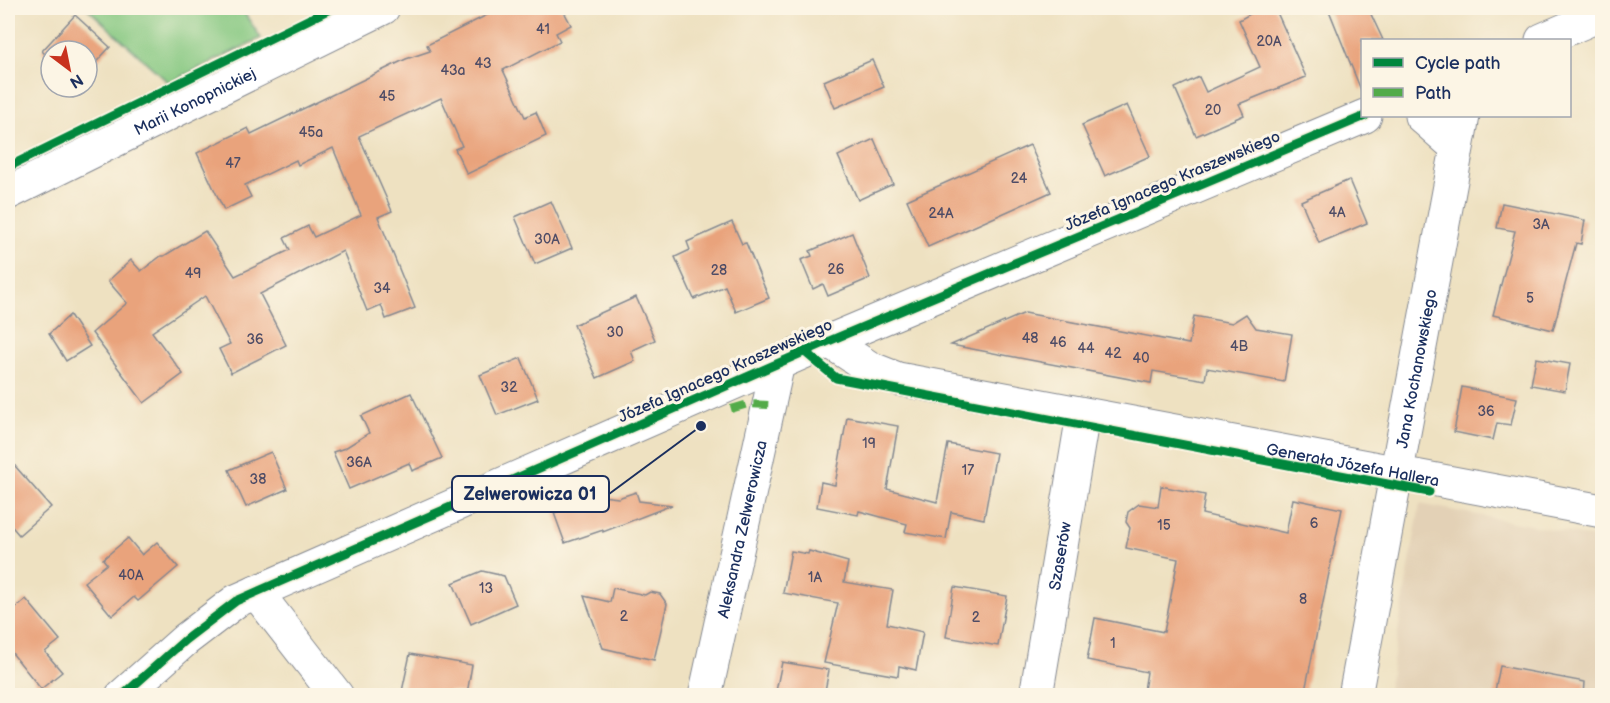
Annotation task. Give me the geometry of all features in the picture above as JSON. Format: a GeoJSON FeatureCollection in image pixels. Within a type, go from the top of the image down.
{"type":"FeatureCollection","features":[{"type":"Feature","properties":{"kind":"street","name":"Marii Konopnickiej"},"geometry":{"type":"LineString","coordinates":[[8,193],[383,8]]}},
{"type":"Feature","properties":{"kind":"street"},"geometry":{"type":"LineString","coordinates":[[1544,39],[1602,14]]}},
{"type":"Feature","properties":{"kind":"street","name":"Józefa Ignacego Kraszewskiego"},"geometry":{"type":"LineString","coordinates":[[122,696],[218,614],[256,592],[829,340],[1363,117]]}},
{"type":"Feature","properties":{"kind":"street"},"geometry":{"type":"LineString","coordinates":[[1422,117],[1456,147]]}},
{"type":"Feature","properties":{"kind":"street","name":"Jana Kochanowskiego"},"geometry":{"type":"LineString","coordinates":[[1355,696],[1463,117]]}},
{"type":"Feature","properties":{"kind":"street","name":"Generała Józefa Hallera"},"geometry":{"type":"LineString","coordinates":[[829,340],[870,368],[898,379],[1602,511]]}},
{"type":"Feature","properties":{"kind":"street","name":"Aleksandra Zelwerowicza"},"geometry":{"type":"LineString","coordinates":[[705,696],[778,363]]}},
{"type":"Feature","properties":{"kind":"street","name":"Szaserów"},"geometry":{"type":"LineString","coordinates":[[1036,696],[1083,415]]}},
{"type":"Feature","properties":{"kind":"street"},"geometry":{"type":"LineString","coordinates":[[256,592],[337,696]]}},
{"type":"Feature","properties":{"kind":"shaded area"},"geometry":{"type":"Polygon","coordinates":[[[1420,504],[1602,539],[1602,695],[1387,696],[1420,504]]]}},
{"type":"Feature","properties":{"kind":"green space"},"geometry":{"type":"Polygon","coordinates":[[[87,8],[241,8],[261,38],[169,83],[87,8]]]}},
{"type":"Feature","properties":{"kind":"building"},"geometry":{"type":"Polygon","coordinates":[[[518,8],[562,8],[571,25],[556,33],[560,41],[503,70],[525,117],[536,112],[546,136],[467,174],[455,149],[462,146],[441,98],[359,136],[392,211],[378,217],[415,308],[386,319],[381,305],[367,311],[343,251],[260,294],[286,345],[231,373],[219,349],[230,344],[205,296],[152,332],[183,374],[144,403],[92,333],[127,303],[108,281],[131,260],[141,271],[161,256],[205,231],[235,276],[290,250],[284,238],[308,226],[314,237],[361,215],[333,148],[298,165],[296,160],[245,185],[251,197],[224,210],[197,153],[248,128],[251,134],[406,59],[430,51],[427,45],[489,14],[518,8]]]}},
{"type":"Feature","properties":{"kind":"building"},"geometry":{"type":"Polygon","coordinates":[[[1247,8],[1275,8],[1306,77],[1239,104],[1244,115],[1196,136],[1175,88],[1199,77],[1206,92],[1260,67],[1239,20],[1250,14],[1247,8]]]}},
{"type":"Feature","properties":{"kind":"building"},"geometry":{"type":"Polygon","coordinates":[[[1328,8],[1368,8],[1383,39],[1361,39],[1361,90],[1328,8]]]}},
{"type":"Feature","properties":{"kind":"building"},"geometry":{"type":"Polygon","coordinates":[[[75,15],[110,47],[99,59],[99,39],[53,39],[75,15]]]}},
{"type":"Feature","properties":{"kind":"building"},"geometry":{"type":"Polygon","coordinates":[[[872,60],[884,87],[835,108],[824,81],[872,60]]]}},
{"type":"Feature","properties":{"kind":"building"},"geometry":{"type":"Polygon","coordinates":[[[1127,105],[1150,156],[1105,176],[1082,125],[1127,105]]]}},
{"type":"Feature","properties":{"kind":"building"},"geometry":{"type":"Polygon","coordinates":[[[874,139],[893,184],[858,200],[838,156],[874,139]]]}},
{"type":"Feature","properties":{"kind":"building"},"geometry":{"type":"Polygon","coordinates":[[[1030,145],[1051,192],[928,247],[907,200],[1030,145]]]}},
{"type":"Feature","properties":{"kind":"building"},"geometry":{"type":"Polygon","coordinates":[[[1349,180],[1367,223],[1319,243],[1301,201],[1349,180]]]}},
{"type":"Feature","properties":{"kind":"building"},"geometry":{"type":"Polygon","coordinates":[[[551,201],[572,248],[535,264],[515,217],[551,201]]]}},
{"type":"Feature","properties":{"kind":"building"},"geometry":{"type":"Polygon","coordinates":[[[1502,203],[1585,220],[1581,244],[1576,243],[1553,330],[1493,315],[1515,231],[1497,228],[1502,203]]]}},
{"type":"Feature","properties":{"kind":"building"},"geometry":{"type":"Polygon","coordinates":[[[732,222],[742,244],[746,243],[769,298],[736,312],[725,286],[694,299],[675,257],[690,250],[687,242],[732,222]]]}},
{"type":"Feature","properties":{"kind":"building"},"geometry":{"type":"Polygon","coordinates":[[[852,233],[870,278],[828,296],[823,284],[813,289],[801,260],[812,256],[810,251],[852,233]]]}},
{"type":"Feature","properties":{"kind":"building"},"geometry":{"type":"Polygon","coordinates":[[[636,297],[655,340],[631,351],[635,361],[597,378],[574,325],[636,297]]]}},
{"type":"Feature","properties":{"kind":"building"},"geometry":{"type":"Polygon","coordinates":[[[1025,313],[1189,344],[1194,316],[1232,323],[1246,314],[1256,328],[1292,334],[1284,382],[1207,368],[1205,380],[1153,371],[1151,383],[951,345],[1025,313]]]}},
{"type":"Feature","properties":{"kind":"building"},"geometry":{"type":"Polygon","coordinates":[[[70,315],[90,346],[66,361],[49,334],[70,315]]]}},
{"type":"Feature","properties":{"kind":"building"},"geometry":{"type":"Polygon","coordinates":[[[521,358],[538,399],[497,415],[480,375],[521,358]]]}},
{"type":"Feature","properties":{"kind":"building"},"geometry":{"type":"Polygon","coordinates":[[[1536,358],[1570,364],[1565,391],[1531,385],[1536,358]]]}},
{"type":"Feature","properties":{"kind":"building"},"geometry":{"type":"Polygon","coordinates":[[[1462,387],[1517,398],[1511,425],[1497,423],[1493,440],[1454,432],[1462,387]]]}},
{"type":"Feature","properties":{"kind":"building"},"geometry":{"type":"Polygon","coordinates":[[[411,393],[442,458],[412,471],[409,463],[349,489],[333,452],[345,448],[369,433],[361,416],[411,393]]]}},
{"type":"Feature","properties":{"kind":"building"},"geometry":{"type":"Polygon","coordinates":[[[847,417],[898,426],[887,489],[937,502],[948,444],[996,453],[984,519],[951,512],[946,539],[905,532],[907,524],[859,511],[858,515],[817,507],[821,482],[835,485],[847,417]]]}},
{"type":"Feature","properties":{"kind":"building"},"geometry":{"type":"Polygon","coordinates":[[[271,452],[287,489],[246,507],[229,470],[271,452]]]}},
{"type":"Feature","properties":{"kind":"building"},"geometry":{"type":"Polygon","coordinates":[[[8,458],[51,507],[19,535],[8,522],[8,458]]]}},
{"type":"Feature","properties":{"kind":"building"},"geometry":{"type":"Polygon","coordinates":[[[1161,486],[1205,495],[1202,514],[1286,533],[1293,499],[1342,509],[1304,696],[1143,696],[1147,672],[1087,660],[1095,618],[1164,632],[1178,559],[1126,548],[1130,528],[1126,522],[1128,512],[1139,504],[1158,507],[1161,486]]]}},
{"type":"Feature","properties":{"kind":"building"},"geometry":{"type":"Polygon","coordinates":[[[636,492],[639,501],[672,505],[603,532],[603,530],[565,543],[554,513],[602,496],[618,498],[636,492]]]}},
{"type":"Feature","properties":{"kind":"building"},"geometry":{"type":"Polygon","coordinates":[[[128,538],[142,555],[157,542],[178,567],[138,601],[134,597],[112,616],[84,582],[107,564],[103,559],[128,538]]]}},
{"type":"Feature","properties":{"kind":"building"},"geometry":{"type":"Polygon","coordinates":[[[791,551],[808,554],[809,551],[848,562],[844,582],[893,590],[887,624],[923,632],[916,670],[899,666],[898,676],[824,663],[838,603],[783,593],[791,551]]]}},
{"type":"Feature","properties":{"kind":"building"},"geometry":{"type":"Polygon","coordinates":[[[482,571],[504,576],[516,604],[471,624],[453,583],[482,571]]]}},
{"type":"Feature","properties":{"kind":"building"},"geometry":{"type":"Polygon","coordinates":[[[954,587],[1007,596],[998,646],[946,637],[954,587]]]}},
{"type":"Feature","properties":{"kind":"building"},"geometry":{"type":"Polygon","coordinates":[[[613,588],[645,595],[650,592],[660,594],[667,604],[654,660],[603,648],[584,596],[610,602],[613,588]]]}},
{"type":"Feature","properties":{"kind":"building"},"geometry":{"type":"Polygon","coordinates":[[[26,599],[60,640],[45,652],[62,672],[41,689],[8,648],[8,614],[26,599]]]}},
{"type":"Feature","properties":{"kind":"building"},"geometry":{"type":"Polygon","coordinates":[[[410,654],[472,665],[467,694],[449,691],[448,696],[401,696],[410,654]]]}},
{"type":"Feature","properties":{"kind":"building"},"geometry":{"type":"Polygon","coordinates":[[[782,662],[829,670],[824,696],[775,696],[782,662]]]}},
{"type":"Feature","properties":{"kind":"building"},"geometry":{"type":"Polygon","coordinates":[[[1500,666],[1585,682],[1584,696],[1494,696],[1500,666]]]}},
{"type":"Feature","properties":{"kind":"marked path"},"geometry":{"type":"LineString","coordinates":[[731,409],[748,404],[769,405]]}},
{"type":"Feature","properties":{"kind":"cycle path"},"geometry":{"type":"LineString","coordinates":[[8,167],[332,8]]}},
{"type":"Feature","properties":{"kind":"cycle path"},"geometry":{"type":"LineString","coordinates":[[122,696],[185,640],[236,601],[829,341],[1363,117]]}},
{"type":"Feature","properties":{"kind":"cycle path"},"geometry":{"type":"LineString","coordinates":[[805,352],[836,378],[1429,492]]}},
{"type":"Feature","properties":{"kind":"place","name":"Zelwerowicza 01"},"geometry":{"type":"Point","coordinates":[701,426]}}]}
